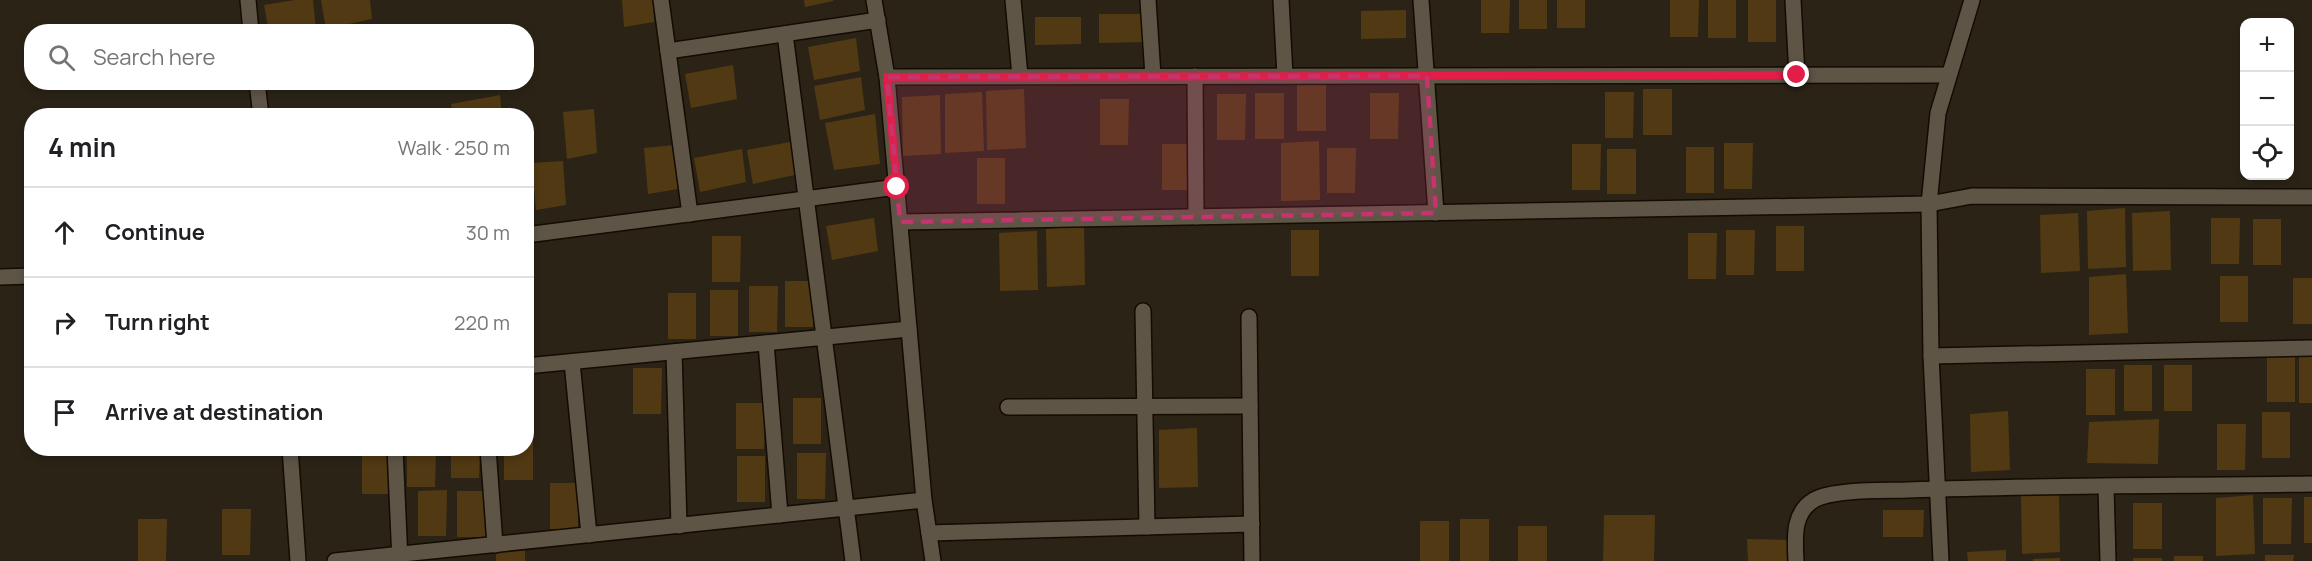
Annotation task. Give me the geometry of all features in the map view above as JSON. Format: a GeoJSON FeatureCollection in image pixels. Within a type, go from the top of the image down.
{"type":"FeatureCollection","features":[{"type":"Feature","properties":{"kind":"street"},"geometry":{"type":"LineString","coordinates":[[248,0],[250,24]]}},
{"type":"Feature","properties":{"kind":"street"},"geometry":{"type":"LineString","coordinates":[[661,0],[690,214]]}},
{"type":"Feature","properties":{"kind":"street"},"geometry":{"type":"LineString","coordinates":[[874,0],[887,77],[924,500],[933,561]]}},
{"type":"Feature","properties":{"kind":"street"},"geometry":{"type":"LineString","coordinates":[[1013,0],[1020,76]]}},
{"type":"Feature","properties":{"kind":"street"},"geometry":{"type":"LineString","coordinates":[[1148,0],[1154,76]]}},
{"type":"Feature","properties":{"kind":"street"},"geometry":{"type":"LineString","coordinates":[[1281,0],[1285,76]]}},
{"type":"Feature","properties":{"kind":"street"},"geometry":{"type":"LineString","coordinates":[[1421,0],[1436,213]]}},
{"type":"Feature","properties":{"kind":"street"},"geometry":{"type":"LineString","coordinates":[[1793,0],[1797,75]]}},
{"type":"Feature","properties":{"kind":"street"},"geometry":{"type":"LineString","coordinates":[[1941,561],[1931,356],[1929,204],[1938,113],[1972,0]]}},
{"type":"Feature","properties":{"kind":"street"},"geometry":{"type":"LineString","coordinates":[[668,51],[878,20]]}},
{"type":"Feature","properties":{"kind":"street"},"geometry":{"type":"LineString","coordinates":[[785,34],[853,561]]}},
{"type":"Feature","properties":{"kind":"street"},"geometry":{"type":"LineString","coordinates":[[887,77],[1948,75]]}},
{"type":"Feature","properties":{"kind":"street"},"geometry":{"type":"LineString","coordinates":[[1195,76],[1196,217]]}},
{"type":"Feature","properties":{"kind":"street"},"geometry":{"type":"LineString","coordinates":[[258,90],[260,108]]}},
{"type":"Feature","properties":{"kind":"street"},"geometry":{"type":"LineString","coordinates":[[534,234],[897,187]]}},
{"type":"Feature","properties":{"kind":"street"},"geometry":{"type":"LineString","coordinates":[[900,222],[1929,204],[1971,196],[2312,197]]}},
{"type":"Feature","properties":{"kind":"street"},"geometry":{"type":"LineString","coordinates":[[0,277],[24,276]]}},
{"type":"Feature","properties":{"kind":"street"},"geometry":{"type":"LineString","coordinates":[[1143,311],[1147,527]]}},
{"type":"Feature","properties":{"kind":"street"},"geometry":{"type":"LineString","coordinates":[[1249,318],[1252,561]]}},
{"type":"Feature","properties":{"kind":"street"},"geometry":{"type":"LineString","coordinates":[[534,365],[909,329]]}},
{"type":"Feature","properties":{"kind":"street"},"geometry":{"type":"LineString","coordinates":[[766,343],[780,515]]}},
{"type":"Feature","properties":{"kind":"street"},"geometry":{"type":"LineString","coordinates":[[1931,356],[2312,348]]}},
{"type":"Feature","properties":{"kind":"street"},"geometry":{"type":"LineString","coordinates":[[674,352],[679,526]]}},
{"type":"Feature","properties":{"kind":"street"},"geometry":{"type":"LineString","coordinates":[[573,362],[590,535]]}},
{"type":"Feature","properties":{"kind":"street"},"geometry":{"type":"LineString","coordinates":[[1008,407],[1250,406]]}},
{"type":"Feature","properties":{"kind":"street"},"geometry":{"type":"LineString","coordinates":[[291,456],[298,561]]}},
{"type":"Feature","properties":{"kind":"street"},"geometry":{"type":"LineString","coordinates":[[394,456],[400,558]]}},
{"type":"Feature","properties":{"kind":"street"},"geometry":{"type":"LineString","coordinates":[[490,456],[495,544]]}},
{"type":"Feature","properties":{"kind":"street"},"geometry":{"type":"LineString","coordinates":[[1796,561],[1795,530],[1800,512],[1814,500],[1834,494],[1936,489],[2312,484]]}},
{"type":"Feature","properties":{"kind":"street"},"geometry":{"type":"LineString","coordinates":[[2106,487],[2108,561]]}},
{"type":"Feature","properties":{"kind":"street"},"geometry":{"type":"LineString","coordinates":[[335,561],[400,558],[495,544],[924,500]]}},
{"type":"Feature","properties":{"kind":"street"},"geometry":{"type":"LineString","coordinates":[[929,533],[1252,524]]}},
{"type":"Feature","properties":{"kind":"highlighted area"},"geometry":{"type":"Polygon","coordinates":[[[1427,76],[1436,213],[900,222],[887,77],[1427,76]]]}},
{"type":"Feature","properties":{"kind":"building"},"geometry":{"type":"Polygon","coordinates":[[[295,0],[313,0],[315,24],[268,24],[264,5],[295,0]]]}},
{"type":"Feature","properties":{"kind":"building"},"geometry":{"type":"Polygon","coordinates":[[[321,0],[370,0],[372,19],[349,24],[325,24],[321,0]]]}},
{"type":"Feature","properties":{"kind":"building"},"geometry":{"type":"Polygon","coordinates":[[[622,0],[653,0],[654,22],[624,27],[622,0]]]}},
{"type":"Feature","properties":{"kind":"building"},"geometry":{"type":"Polygon","coordinates":[[[804,0],[833,0],[833,1],[805,7],[804,0]]]}},
{"type":"Feature","properties":{"kind":"building"},"geometry":{"type":"Polygon","coordinates":[[[1481,0],[1510,0],[1509,33],[1481,33],[1481,0]]]}},
{"type":"Feature","properties":{"kind":"building"},"geometry":{"type":"Polygon","coordinates":[[[1519,0],[1547,0],[1547,29],[1519,29],[1519,0]]]}},
{"type":"Feature","properties":{"kind":"building"},"geometry":{"type":"Polygon","coordinates":[[[1557,0],[1585,0],[1585,28],[1557,28],[1557,0]]]}},
{"type":"Feature","properties":{"kind":"building"},"geometry":{"type":"Polygon","coordinates":[[[1670,0],[1699,0],[1698,37],[1670,37],[1670,0]]]}},
{"type":"Feature","properties":{"kind":"building"},"geometry":{"type":"Polygon","coordinates":[[[1708,0],[1736,0],[1736,38],[1708,38],[1708,0]]]}},
{"type":"Feature","properties":{"kind":"building"},"geometry":{"type":"Polygon","coordinates":[[[1748,0],[1776,0],[1776,42],[1748,42],[1748,0]]]}},
{"type":"Feature","properties":{"kind":"building"},"geometry":{"type":"Polygon","coordinates":[[[1406,10],[1406,38],[1361,39],[1361,11],[1406,10]]]}},
{"type":"Feature","properties":{"kind":"building"},"geometry":{"type":"Polygon","coordinates":[[[1099,14],[1145,14],[1145,42],[1099,43],[1099,14]]]}},
{"type":"Feature","properties":{"kind":"building"},"geometry":{"type":"Polygon","coordinates":[[[1035,17],[1081,17],[1081,44],[1035,45],[1035,17]]]}},
{"type":"Feature","properties":{"kind":"building"},"geometry":{"type":"Polygon","coordinates":[[[856,38],[860,71],[814,80],[808,47],[856,38]]]}},
{"type":"Feature","properties":{"kind":"building"},"geometry":{"type":"Polygon","coordinates":[[[733,65],[737,99],[691,108],[685,74],[733,65]]]}},
{"type":"Feature","properties":{"kind":"building"},"geometry":{"type":"Polygon","coordinates":[[[861,77],[865,110],[820,120],[814,86],[861,77]]]}},
{"type":"Feature","properties":{"kind":"building"},"geometry":{"type":"Polygon","coordinates":[[[1297,85],[1326,85],[1326,131],[1297,131],[1297,85]]]}},
{"type":"Feature","properties":{"kind":"building"},"geometry":{"type":"Polygon","coordinates":[[[1024,89],[1026,148],[987,150],[986,91],[1024,89]]]}},
{"type":"Feature","properties":{"kind":"building"},"geometry":{"type":"Polygon","coordinates":[[[1643,89],[1672,89],[1672,135],[1643,135],[1643,89]]]}},
{"type":"Feature","properties":{"kind":"building"},"geometry":{"type":"Polygon","coordinates":[[[982,92],[984,151],[945,153],[945,94],[982,92]]]}},
{"type":"Feature","properties":{"kind":"building"},"geometry":{"type":"Polygon","coordinates":[[[1605,92],[1634,92],[1633,138],[1605,138],[1605,92]]]}},
{"type":"Feature","properties":{"kind":"building"},"geometry":{"type":"Polygon","coordinates":[[[1255,93],[1284,93],[1284,139],[1255,139],[1255,93]]]}},
{"type":"Feature","properties":{"kind":"building"},"geometry":{"type":"Polygon","coordinates":[[[1370,93],[1399,93],[1398,139],[1370,139],[1370,93]]]}},
{"type":"Feature","properties":{"kind":"building"},"geometry":{"type":"Polygon","coordinates":[[[1217,94],[1246,94],[1245,140],[1217,140],[1217,94]]]}},
{"type":"Feature","properties":{"kind":"building"},"geometry":{"type":"Polygon","coordinates":[[[500,95],[501,108],[452,108],[451,104],[500,95]]]}},
{"type":"Feature","properties":{"kind":"building"},"geometry":{"type":"Polygon","coordinates":[[[940,95],[941,154],[903,156],[902,97],[940,95]]]}},
{"type":"Feature","properties":{"kind":"building"},"geometry":{"type":"Polygon","coordinates":[[[1100,99],[1129,99],[1128,145],[1100,145],[1100,99]]]}},
{"type":"Feature","properties":{"kind":"building"},"geometry":{"type":"Polygon","coordinates":[[[594,109],[597,153],[567,159],[563,112],[594,109]]]}},
{"type":"Feature","properties":{"kind":"building"},"geometry":{"type":"Polygon","coordinates":[[[875,114],[880,164],[834,170],[825,123],[875,114]]]}},
{"type":"Feature","properties":{"kind":"building"},"geometry":{"type":"Polygon","coordinates":[[[795,141],[799,174],[753,184],[747,150],[795,141]]]}},
{"type":"Feature","properties":{"kind":"building"},"geometry":{"type":"Polygon","coordinates":[[[1319,141],[1320,200],[1281,201],[1281,143],[1319,141]]]}},
{"type":"Feature","properties":{"kind":"building"},"geometry":{"type":"Polygon","coordinates":[[[1724,143],[1753,143],[1752,189],[1724,189],[1724,143]]]}},
{"type":"Feature","properties":{"kind":"building"},"geometry":{"type":"Polygon","coordinates":[[[1162,144],[1190,144],[1190,190],[1162,190],[1162,144]]]}},
{"type":"Feature","properties":{"kind":"building"},"geometry":{"type":"Polygon","coordinates":[[[1572,144],[1601,144],[1600,190],[1572,190],[1572,144]]]}},
{"type":"Feature","properties":{"kind":"building"},"geometry":{"type":"Polygon","coordinates":[[[675,145],[678,189],[648,194],[644,148],[675,145]]]}},
{"type":"Feature","properties":{"kind":"building"},"geometry":{"type":"Polygon","coordinates":[[[1686,147],[1714,147],[1714,193],[1686,193],[1686,147]]]}},
{"type":"Feature","properties":{"kind":"building"},"geometry":{"type":"Polygon","coordinates":[[[1327,148],[1356,148],[1355,193],[1327,193],[1327,148]]]}},
{"type":"Feature","properties":{"kind":"building"},"geometry":{"type":"Polygon","coordinates":[[[742,149],[746,182],[700,192],[694,158],[742,149]]]}},
{"type":"Feature","properties":{"kind":"building"},"geometry":{"type":"Polygon","coordinates":[[[1607,149],[1636,149],[1636,194],[1607,194],[1607,149]]]}},
{"type":"Feature","properties":{"kind":"building"},"geometry":{"type":"Polygon","coordinates":[[[977,158],[1005,158],[1005,204],[977,204],[977,158]]]}},
{"type":"Feature","properties":{"kind":"building"},"geometry":{"type":"Polygon","coordinates":[[[563,161],[566,205],[536,210],[534,163],[563,161]]]}},
{"type":"Feature","properties":{"kind":"building"},"geometry":{"type":"Polygon","coordinates":[[[2125,208],[2126,267],[2088,269],[2087,211],[2125,208]]]}},
{"type":"Feature","properties":{"kind":"building"},"geometry":{"type":"Polygon","coordinates":[[[2170,211],[2171,270],[2133,271],[2132,213],[2170,211]]]}},
{"type":"Feature","properties":{"kind":"building"},"geometry":{"type":"Polygon","coordinates":[[[2078,213],[2080,271],[2041,273],[2040,215],[2078,213]]]}},
{"type":"Feature","properties":{"kind":"building"},"geometry":{"type":"Polygon","coordinates":[[[874,218],[878,251],[832,260],[826,226],[874,218]]]}},
{"type":"Feature","properties":{"kind":"building"},"geometry":{"type":"Polygon","coordinates":[[[2211,218],[2240,218],[2239,264],[2211,264],[2211,218]]]}},
{"type":"Feature","properties":{"kind":"building"},"geometry":{"type":"Polygon","coordinates":[[[2253,219],[2281,219],[2281,265],[2253,265],[2253,219]]]}},
{"type":"Feature","properties":{"kind":"building"},"geometry":{"type":"Polygon","coordinates":[[[1084,226],[1085,285],[1047,287],[1046,229],[1084,226]]]}},
{"type":"Feature","properties":{"kind":"building"},"geometry":{"type":"Polygon","coordinates":[[[1776,226],[1804,226],[1804,271],[1776,271],[1776,226]]]}},
{"type":"Feature","properties":{"kind":"building"},"geometry":{"type":"Polygon","coordinates":[[[1291,230],[1319,230],[1319,276],[1291,276],[1291,230]]]}},
{"type":"Feature","properties":{"kind":"building"},"geometry":{"type":"Polygon","coordinates":[[[1726,230],[1755,230],[1754,275],[1726,275],[1726,230]]]}},
{"type":"Feature","properties":{"kind":"building"},"geometry":{"type":"Polygon","coordinates":[[[1037,231],[1038,290],[1000,291],[999,233],[1037,231]]]}},
{"type":"Feature","properties":{"kind":"building"},"geometry":{"type":"Polygon","coordinates":[[[1688,233],[1717,233],[1716,279],[1688,279],[1688,233]]]}},
{"type":"Feature","properties":{"kind":"building"},"geometry":{"type":"Polygon","coordinates":[[[712,236],[741,236],[740,282],[712,282],[712,236]]]}},
{"type":"Feature","properties":{"kind":"building"},"geometry":{"type":"Polygon","coordinates":[[[2126,274],[2128,333],[2089,335],[2089,277],[2126,274]]]}},
{"type":"Feature","properties":{"kind":"building"},"geometry":{"type":"Polygon","coordinates":[[[2220,276],[2248,276],[2248,322],[2220,322],[2220,276]]]}},
{"type":"Feature","properties":{"kind":"building"},"geometry":{"type":"Polygon","coordinates":[[[2293,278],[2312,278],[2312,324],[2293,324],[2293,278]]]}},
{"type":"Feature","properties":{"kind":"building"},"geometry":{"type":"Polygon","coordinates":[[[785,281],[814,281],[813,327],[785,327],[785,281]]]}},
{"type":"Feature","properties":{"kind":"building"},"geometry":{"type":"Polygon","coordinates":[[[749,286],[778,286],[777,332],[749,332],[749,286]]]}},
{"type":"Feature","properties":{"kind":"building"},"geometry":{"type":"Polygon","coordinates":[[[710,290],[738,290],[738,336],[710,336],[710,290]]]}},
{"type":"Feature","properties":{"kind":"building"},"geometry":{"type":"Polygon","coordinates":[[[668,293],[696,293],[696,339],[668,339],[668,293]]]}},
{"type":"Feature","properties":{"kind":"building"},"geometry":{"type":"Polygon","coordinates":[[[2267,356],[2295,356],[2295,402],[2267,402],[2267,356]]]}},
{"type":"Feature","properties":{"kind":"building"},"geometry":{"type":"Polygon","coordinates":[[[2299,357],[2312,357],[2312,403],[2299,403],[2299,357]]]}},
{"type":"Feature","properties":{"kind":"building"},"geometry":{"type":"Polygon","coordinates":[[[2124,365],[2152,365],[2152,411],[2124,411],[2124,365]]]}},
{"type":"Feature","properties":{"kind":"building"},"geometry":{"type":"Polygon","coordinates":[[[2164,365],[2192,365],[2192,411],[2164,411],[2164,365]]]}},
{"type":"Feature","properties":{"kind":"building"},"geometry":{"type":"Polygon","coordinates":[[[633,368],[662,368],[661,414],[633,414],[633,368]]]}},
{"type":"Feature","properties":{"kind":"building"},"geometry":{"type":"Polygon","coordinates":[[[2086,369],[2115,369],[2115,415],[2086,415],[2086,369]]]}},
{"type":"Feature","properties":{"kind":"building"},"geometry":{"type":"Polygon","coordinates":[[[793,398],[821,398],[821,444],[793,444],[793,398]]]}},
{"type":"Feature","properties":{"kind":"building"},"geometry":{"type":"Polygon","coordinates":[[[736,403],[765,403],[764,449],[736,449],[736,403]]]}},
{"type":"Feature","properties":{"kind":"building"},"geometry":{"type":"Polygon","coordinates":[[[2008,411],[2010,470],[1971,472],[1970,414],[2008,411]]]}},
{"type":"Feature","properties":{"kind":"building"},"geometry":{"type":"Polygon","coordinates":[[[2262,412],[2290,412],[2290,458],[2262,458],[2262,412]]]}},
{"type":"Feature","properties":{"kind":"building"},"geometry":{"type":"Polygon","coordinates":[[[2159,419],[2158,464],[2087,463],[2089,422],[2159,419]]]}},
{"type":"Feature","properties":{"kind":"building"},"geometry":{"type":"Polygon","coordinates":[[[2217,424],[2246,424],[2245,470],[2217,470],[2217,424]]]}},
{"type":"Feature","properties":{"kind":"building"},"geometry":{"type":"Polygon","coordinates":[[[1197,428],[1198,487],[1159,488],[1159,430],[1197,428]]]}},
{"type":"Feature","properties":{"kind":"building"},"geometry":{"type":"Polygon","coordinates":[[[797,453],[826,453],[825,499],[797,499],[797,453]]]}},
{"type":"Feature","properties":{"kind":"building"},"geometry":{"type":"Polygon","coordinates":[[[362,456],[391,456],[390,494],[362,494],[362,456]]]}},
{"type":"Feature","properties":{"kind":"building"},"geometry":{"type":"Polygon","coordinates":[[[407,456],[436,456],[435,487],[407,487],[407,456]]]}},
{"type":"Feature","properties":{"kind":"building"},"geometry":{"type":"Polygon","coordinates":[[[451,456],[480,456],[479,478],[451,478],[451,456]]]}},
{"type":"Feature","properties":{"kind":"building"},"geometry":{"type":"Polygon","coordinates":[[[504,456],[533,456],[533,480],[504,480],[504,456]]]}},
{"type":"Feature","properties":{"kind":"building"},"geometry":{"type":"Polygon","coordinates":[[[737,456],[765,456],[765,502],[737,502],[737,456]]]}},
{"type":"Feature","properties":{"kind":"building"},"geometry":{"type":"Polygon","coordinates":[[[550,483],[579,483],[578,529],[550,529],[550,483]]]}},
{"type":"Feature","properties":{"kind":"building"},"geometry":{"type":"Polygon","coordinates":[[[447,490],[446,536],[418,536],[418,491],[447,490]]]}},
{"type":"Feature","properties":{"kind":"building"},"geometry":{"type":"Polygon","coordinates":[[[457,491],[486,491],[486,537],[457,537],[457,491]]]}},
{"type":"Feature","properties":{"kind":"building"},"geometry":{"type":"Polygon","coordinates":[[[2059,493],[2060,552],[2022,554],[2021,495],[2059,493]]]}},
{"type":"Feature","properties":{"kind":"building"},"geometry":{"type":"Polygon","coordinates":[[[2253,495],[2255,554],[2216,556],[2216,498],[2253,495]]]}},
{"type":"Feature","properties":{"kind":"building"},"geometry":{"type":"Polygon","coordinates":[[[2304,497],[2312,497],[2312,543],[2304,543],[2304,497]]]}},
{"type":"Feature","properties":{"kind":"building"},"geometry":{"type":"Polygon","coordinates":[[[2263,498],[2292,498],[2291,544],[2263,544],[2263,498]]]}},
{"type":"Feature","properties":{"kind":"building"},"geometry":{"type":"Polygon","coordinates":[[[2133,503],[2162,503],[2162,549],[2133,549],[2133,503]]]}},
{"type":"Feature","properties":{"kind":"building"},"geometry":{"type":"Polygon","coordinates":[[[222,509],[251,509],[250,555],[222,555],[222,509]]]}},
{"type":"Feature","properties":{"kind":"building"},"geometry":{"type":"Polygon","coordinates":[[[1883,510],[1924,510],[1923,537],[1883,537],[1883,510]]]}},
{"type":"Feature","properties":{"kind":"building"},"geometry":{"type":"Polygon","coordinates":[[[1604,515],[1655,515],[1654,561],[1603,561],[1604,515]]]}},
{"type":"Feature","properties":{"kind":"building"},"geometry":{"type":"Polygon","coordinates":[[[138,519],[167,519],[166,561],[138,561],[138,519]]]}},
{"type":"Feature","properties":{"kind":"building"},"geometry":{"type":"Polygon","coordinates":[[[1460,519],[1489,519],[1489,561],[1460,561],[1460,519]]]}},
{"type":"Feature","properties":{"kind":"building"},"geometry":{"type":"Polygon","coordinates":[[[1420,521],[1449,521],[1449,561],[1420,561],[1420,521]]]}},
{"type":"Feature","properties":{"kind":"building"},"geometry":{"type":"Polygon","coordinates":[[[1518,526],[1547,526],[1547,561],[1518,561],[1518,526]]]}},
{"type":"Feature","properties":{"kind":"building"},"geometry":{"type":"Polygon","coordinates":[[[1747,539],[1789,540],[1788,561],[1748,561],[1747,539]]]}},
{"type":"Feature","properties":{"kind":"building"},"geometry":{"type":"Polygon","coordinates":[[[496,550],[525,550],[525,561],[496,561],[496,550]]]}},
{"type":"Feature","properties":{"kind":"building"},"geometry":{"type":"Polygon","coordinates":[[[2006,550],[2006,561],[1968,561],[1967,552],[2006,550]]]}},
{"type":"Feature","properties":{"kind":"building"},"geometry":{"type":"Polygon","coordinates":[[[2265,555],[2294,555],[2293,561],[2265,561],[2265,555]]]}},
{"type":"Feature","properties":{"kind":"building"},"geometry":{"type":"Polygon","coordinates":[[[2174,556],[2203,556],[2203,561],[2174,561],[2174,556]]]}},
{"type":"Feature","properties":{"kind":"building"},"geometry":{"type":"Polygon","coordinates":[[[2060,558],[2060,561],[2033,561],[2033,559],[2060,558]]]}},
{"type":"Feature","properties":{"kind":"building"},"geometry":{"type":"Polygon","coordinates":[[[2133,558],[2162,558],[2162,561],[2133,561],[2133,558]]]}},
{"type":"Feature","properties":{"kind":"route"},"geometry":{"type":"LineString","coordinates":[[897,187],[887,77],[1797,75]]}}]}
